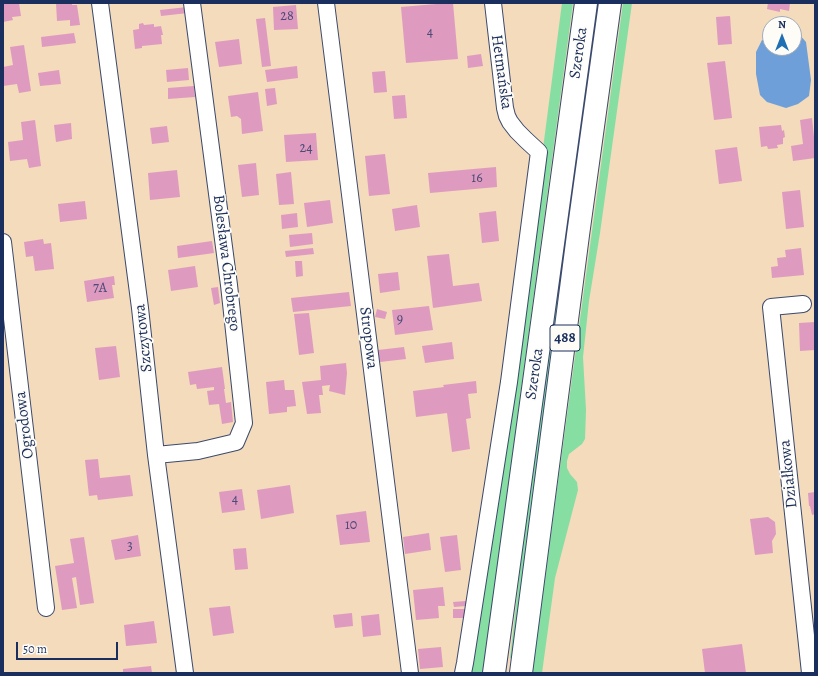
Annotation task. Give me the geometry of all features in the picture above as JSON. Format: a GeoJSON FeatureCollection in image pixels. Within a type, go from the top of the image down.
{"type":"FeatureCollection","features":[{"type":"Feature","properties":{"kind":"main road","name":"Szeroka"},"geometry":{"type":"LineString","coordinates":[[494,673],[586,3]]}},
{"type":"Feature","properties":{"kind":"main road","name":"Szeroka"},"geometry":{"type":"LineString","coordinates":[[521,673],[610,3]]}},
{"type":"Feature","properties":{"kind":"street","name":"Szczytowa"},"geometry":{"type":"LineString","coordinates":[[100,3],[140,308],[156,455],[185,673]]}},
{"type":"Feature","properties":{"kind":"street","name":"Bolesława Chrobrego"},"geometry":{"type":"LineString","coordinates":[[156,455],[198,451],[236,442],[244,423],[229,285],[192,3]]}},
{"type":"Feature","properties":{"kind":"street","name":"Stropowa"},"geometry":{"type":"LineString","coordinates":[[326,3],[410,673]]}},
{"type":"Feature","properties":{"kind":"street","name":"Hetmańska"},"geometry":{"type":"LineString","coordinates":[[462,673],[509,382],[539,152],[517,131],[507,116],[493,3]]}},
{"type":"Feature","properties":{"kind":"street","name":"Ogrodowa"},"geometry":{"type":"LineString","coordinates":[[3,242],[46,608]]}},
{"type":"Feature","properties":{"kind":"street","name":"Działkowa"},"geometry":{"type":"LineString","coordinates":[[803,304],[771,307],[810,673]]}},
{"type":"Feature","properties":{"kind":"green space"},"geometry":{"type":"Polygon","coordinates":[[[562,3],[573,3],[483,673],[468,673],[533,225],[562,3]]]}},
{"type":"Feature","properties":{"kind":"green space"},"geometry":{"type":"Polygon","coordinates":[[[595,3],[601,3],[514,659],[510,658],[527,508],[595,3]]]}},
{"type":"Feature","properties":{"kind":"green space"},"geometry":{"type":"Polygon","coordinates":[[[623,3],[632,3],[589,301],[583,357],[586,410],[585,439],[582,444],[569,454],[567,461],[567,468],[577,482],[578,490],[555,578],[542,673],[532,673],[623,3]]]}},
{"type":"Feature","properties":{"kind":"water"},"geometry":{"type":"Polygon","coordinates":[[[802,38],[806,42],[811,80],[809,96],[798,104],[786,108],[767,102],[760,95],[756,74],[756,52],[762,40],[762,56],[802,56],[802,38]]]}},
{"type":"Feature","properties":{"kind":"building"},"geometry":{"type":"Polygon","coordinates":[[[3,3],[19,3],[21,16],[12,17],[13,20],[3,22],[3,3]]]}},
{"type":"Feature","properties":{"kind":"building"},"geometry":{"type":"Polygon","coordinates":[[[56,3],[72,3],[72,5],[77,5],[80,25],[70,26],[70,20],[57,21],[56,3]]]}},
{"type":"Feature","properties":{"kind":"building"},"geometry":{"type":"Polygon","coordinates":[[[453,3],[458,59],[406,63],[401,7],[453,3]]]}},
{"type":"Feature","properties":{"kind":"building"},"geometry":{"type":"Polygon","coordinates":[[[768,3],[790,3],[789,11],[780,9],[780,12],[767,9],[768,3]]]}},
{"type":"Feature","properties":{"kind":"building"},"geometry":{"type":"Polygon","coordinates":[[[296,5],[298,29],[274,30],[273,7],[296,5]]]}},
{"type":"Feature","properties":{"kind":"building"},"geometry":{"type":"Polygon","coordinates":[[[187,7],[188,13],[161,16],[160,10],[187,7]]]}},
{"type":"Feature","properties":{"kind":"building"},"geometry":{"type":"Polygon","coordinates":[[[730,16],[732,44],[718,45],[716,17],[730,16]]]}},
{"type":"Feature","properties":{"kind":"building"},"geometry":{"type":"Polygon","coordinates":[[[265,18],[271,66],[262,67],[256,19],[265,18]]]}},
{"type":"Feature","properties":{"kind":"building"},"geometry":{"type":"Polygon","coordinates":[[[143,23],[144,25],[154,24],[154,27],[161,26],[163,35],[161,35],[162,44],[142,46],[142,48],[135,49],[133,30],[139,29],[139,24],[143,23]]]}},
{"type":"Feature","properties":{"kind":"building"},"geometry":{"type":"Polygon","coordinates":[[[74,33],[76,43],[42,47],[41,37],[74,33]]]}},
{"type":"Feature","properties":{"kind":"building"},"geometry":{"type":"Polygon","coordinates":[[[239,39],[242,64],[219,67],[215,42],[239,39]]]}},
{"type":"Feature","properties":{"kind":"building"},"geometry":{"type":"Polygon","coordinates":[[[24,45],[31,91],[19,93],[17,84],[3,86],[3,67],[13,65],[10,47],[24,45]]]}},
{"type":"Feature","properties":{"kind":"building"},"geometry":{"type":"Polygon","coordinates":[[[481,54],[483,66],[468,68],[467,56],[481,54]]]}},
{"type":"Feature","properties":{"kind":"building"},"geometry":{"type":"Polygon","coordinates":[[[725,61],[732,118],[714,120],[707,63],[725,61]]]}},
{"type":"Feature","properties":{"kind":"building"},"geometry":{"type":"Polygon","coordinates":[[[297,66],[298,78],[267,82],[265,70],[297,66]]]}},
{"type":"Feature","properties":{"kind":"building"},"geometry":{"type":"Polygon","coordinates":[[[188,68],[189,80],[167,82],[166,70],[188,68]]]}},
{"type":"Feature","properties":{"kind":"building"},"geometry":{"type":"Polygon","coordinates":[[[59,70],[61,84],[40,86],[38,73],[59,70]]]}},
{"type":"Feature","properties":{"kind":"building"},"geometry":{"type":"Polygon","coordinates":[[[385,71],[387,92],[374,93],[372,72],[385,71]]]}},
{"type":"Feature","properties":{"kind":"building"},"geometry":{"type":"Polygon","coordinates":[[[194,86],[195,97],[168,99],[168,88],[194,86]]]}},
{"type":"Feature","properties":{"kind":"building"},"geometry":{"type":"Polygon","coordinates":[[[275,88],[277,104],[267,106],[265,89],[275,88]]]}},
{"type":"Feature","properties":{"kind":"building"},"geometry":{"type":"Polygon","coordinates":[[[258,92],[263,131],[242,134],[241,119],[237,116],[231,117],[228,96],[258,92]]]}},
{"type":"Feature","properties":{"kind":"building"},"geometry":{"type":"Polygon","coordinates":[[[405,95],[407,118],[394,119],[392,96],[405,95]]]}},
{"type":"Feature","properties":{"kind":"building"},"geometry":{"type":"Polygon","coordinates":[[[812,118],[815,158],[793,161],[791,146],[803,144],[800,120],[812,118]]]}},
{"type":"Feature","properties":{"kind":"building"},"geometry":{"type":"Polygon","coordinates":[[[35,120],[41,166],[29,168],[27,159],[10,161],[8,142],[23,140],[21,122],[35,120]]]}},
{"type":"Feature","properties":{"kind":"building"},"geometry":{"type":"Polygon","coordinates":[[[71,123],[72,139],[56,142],[54,125],[71,123]]]}},
{"type":"Feature","properties":{"kind":"building"},"geometry":{"type":"Polygon","coordinates":[[[781,125],[782,131],[784,130],[785,137],[783,138],[783,144],[777,145],[778,148],[768,149],[767,146],[761,147],[759,127],[781,125]]]}},
{"type":"Feature","properties":{"kind":"building"},"geometry":{"type":"Polygon","coordinates":[[[167,126],[169,142],[152,144],[150,128],[167,126]]]}},
{"type":"Feature","properties":{"kind":"building"},"geometry":{"type":"Polygon","coordinates":[[[316,133],[318,160],[286,162],[284,135],[316,133]]]}},
{"type":"Feature","properties":{"kind":"building"},"geometry":{"type":"Polygon","coordinates":[[[737,147],[742,181],[719,184],[715,150],[737,147]]]}},
{"type":"Feature","properties":{"kind":"building"},"geometry":{"type":"Polygon","coordinates":[[[385,154],[390,194],[369,196],[365,156],[385,154]]]}},
{"type":"Feature","properties":{"kind":"building"},"geometry":{"type":"Polygon","coordinates":[[[256,163],[259,195],[242,197],[238,165],[256,163]]]}},
{"type":"Feature","properties":{"kind":"building"},"geometry":{"type":"Polygon","coordinates":[[[496,167],[497,187],[430,193],[428,173],[496,167]]]}},
{"type":"Feature","properties":{"kind":"building"},"geometry":{"type":"Polygon","coordinates":[[[177,170],[180,197],[150,200],[148,173],[177,170]]]}},
{"type":"Feature","properties":{"kind":"building"},"geometry":{"type":"Polygon","coordinates":[[[291,172],[294,204],[279,205],[276,174],[291,172]]]}},
{"type":"Feature","properties":{"kind":"building"},"geometry":{"type":"Polygon","coordinates":[[[800,190],[804,227],[786,229],[782,192],[800,190]]]}},
{"type":"Feature","properties":{"kind":"building"},"geometry":{"type":"Polygon","coordinates":[[[330,200],[333,223],[307,227],[304,203],[330,200]]]}},
{"type":"Feature","properties":{"kind":"building"},"geometry":{"type":"Polygon","coordinates":[[[85,201],[87,219],[60,222],[58,204],[85,201]]]}},
{"type":"Feature","properties":{"kind":"building"},"geometry":{"type":"Polygon","coordinates":[[[417,205],[420,227],[395,231],[392,209],[417,205]]]}},
{"type":"Feature","properties":{"kind":"building"},"geometry":{"type":"Polygon","coordinates":[[[496,211],[499,241],[482,243],[479,213],[496,211]]]}},
{"type":"Feature","properties":{"kind":"building"},"geometry":{"type":"Polygon","coordinates":[[[297,213],[298,227],[282,229],[281,215],[297,213]]]}},
{"type":"Feature","properties":{"kind":"building"},"geometry":{"type":"Polygon","coordinates":[[[312,233],[313,244],[290,247],[289,235],[312,233]]]}},
{"type":"Feature","properties":{"kind":"building"},"geometry":{"type":"Polygon","coordinates":[[[43,239],[44,244],[51,243],[54,269],[35,271],[33,256],[26,257],[24,242],[43,239]]]}},
{"type":"Feature","properties":{"kind":"building"},"geometry":{"type":"Polygon","coordinates":[[[212,241],[214,253],[178,258],[177,246],[212,241]]]}},
{"type":"Feature","properties":{"kind":"building"},"geometry":{"type":"Polygon","coordinates":[[[313,248],[314,254],[286,257],[285,251],[313,248]]]}},
{"type":"Feature","properties":{"kind":"building"},"geometry":{"type":"Polygon","coordinates":[[[801,248],[804,275],[772,278],[771,267],[778,266],[777,258],[786,257],[785,250],[801,248]]]}},
{"type":"Feature","properties":{"kind":"building"},"geometry":{"type":"Polygon","coordinates":[[[449,254],[453,286],[479,283],[482,301],[433,308],[427,256],[449,254]]]}},
{"type":"Feature","properties":{"kind":"building"},"geometry":{"type":"Polygon","coordinates":[[[295,261],[302,261],[303,276],[296,277],[295,261]]]}},
{"type":"Feature","properties":{"kind":"building"},"geometry":{"type":"Polygon","coordinates":[[[195,266],[198,287],[171,291],[168,270],[195,266]]]}},
{"type":"Feature","properties":{"kind":"building"},"geometry":{"type":"Polygon","coordinates":[[[398,272],[400,290],[380,293],[378,274],[398,272]]]}},
{"type":"Feature","properties":{"kind":"building"},"geometry":{"type":"Polygon","coordinates":[[[114,276],[115,285],[112,285],[114,298],[87,302],[84,281],[114,276]]]}},
{"type":"Feature","properties":{"kind":"building"},"geometry":{"type":"Polygon","coordinates":[[[218,287],[220,303],[214,305],[211,288],[218,287]]]}},
{"type":"Feature","properties":{"kind":"building"},"geometry":{"type":"Polygon","coordinates":[[[349,292],[351,306],[293,312],[291,298],[349,292]]]}},
{"type":"Feature","properties":{"kind":"building"},"geometry":{"type":"Polygon","coordinates":[[[429,306],[433,330],[395,335],[392,310],[429,306]]]}},
{"type":"Feature","properties":{"kind":"building"},"geometry":{"type":"Polygon","coordinates":[[[377,309],[387,312],[385,319],[375,317],[377,309]]]}},
{"type":"Feature","properties":{"kind":"building"},"geometry":{"type":"Polygon","coordinates":[[[309,313],[314,353],[299,355],[294,314],[309,313]]]}},
{"type":"Feature","properties":{"kind":"building"},"geometry":{"type":"Polygon","coordinates":[[[815,322],[815,350],[800,351],[799,323],[815,322]]]}},
{"type":"Feature","properties":{"kind":"building"},"geometry":{"type":"Polygon","coordinates":[[[452,342],[454,359],[425,363],[422,346],[452,342]]]}},
{"type":"Feature","properties":{"kind":"building"},"geometry":{"type":"Polygon","coordinates":[[[116,346],[120,377],[99,380],[95,348],[116,346]]]}},
{"type":"Feature","properties":{"kind":"building"},"geometry":{"type":"Polygon","coordinates":[[[404,347],[406,359],[380,362],[378,350],[404,347]]]}},
{"type":"Feature","properties":{"kind":"building"},"geometry":{"type":"Polygon","coordinates":[[[346,363],[347,373],[345,395],[329,391],[330,385],[322,386],[323,395],[319,395],[321,413],[307,414],[302,382],[321,380],[320,366],[346,363]]]}},
{"type":"Feature","properties":{"kind":"building"},"geometry":{"type":"Polygon","coordinates":[[[222,367],[226,403],[231,402],[233,422],[222,424],[219,404],[209,405],[207,391],[214,390],[214,387],[197,389],[196,384],[190,385],[188,372],[222,367]]]}},
{"type":"Feature","properties":{"kind":"building"},"geometry":{"type":"Polygon","coordinates":[[[284,380],[285,390],[294,390],[296,406],[287,407],[287,412],[269,414],[266,382],[284,380]]]}},
{"type":"Feature","properties":{"kind":"building"},"geometry":{"type":"Polygon","coordinates":[[[476,381],[477,393],[468,394],[471,418],[466,419],[470,449],[452,452],[447,413],[416,417],[413,391],[444,387],[443,385],[476,381]]]}},
{"type":"Feature","properties":{"kind":"building"},"geometry":{"type":"Polygon","coordinates":[[[98,459],[100,478],[130,475],[133,496],[98,500],[97,495],[89,496],[85,460],[98,459]]]}},
{"type":"Feature","properties":{"kind":"building"},"geometry":{"type":"Polygon","coordinates":[[[290,485],[294,513],[261,519],[257,490],[290,485]]]}},
{"type":"Feature","properties":{"kind":"building"},"geometry":{"type":"Polygon","coordinates":[[[242,489],[245,510],[222,513],[219,492],[242,489]]]}},
{"type":"Feature","properties":{"kind":"building"},"geometry":{"type":"Polygon","coordinates":[[[815,492],[815,514],[812,515],[809,506],[808,493],[815,492]]]}},
{"type":"Feature","properties":{"kind":"building"},"geometry":{"type":"Polygon","coordinates":[[[366,511],[370,542],[340,545],[336,515],[366,511]]]}},
{"type":"Feature","properties":{"kind":"building"},"geometry":{"type":"Polygon","coordinates":[[[768,517],[775,522],[776,534],[772,541],[773,553],[755,555],[750,519],[768,517]]]}},
{"type":"Feature","properties":{"kind":"building"},"geometry":{"type":"Polygon","coordinates":[[[429,533],[431,550],[405,554],[403,537],[429,533]]]}},
{"type":"Feature","properties":{"kind":"building"},"geometry":{"type":"Polygon","coordinates":[[[138,535],[141,556],[115,560],[111,540],[138,535]]]}},
{"type":"Feature","properties":{"kind":"building"},"geometry":{"type":"Polygon","coordinates":[[[457,535],[461,570],[445,572],[440,537],[457,535]]]}},
{"type":"Feature","properties":{"kind":"building"},"geometry":{"type":"Polygon","coordinates":[[[84,537],[94,603],[80,605],[76,577],[72,578],[77,608],[62,610],[55,566],[74,563],[70,539],[84,537]]]}},
{"type":"Feature","properties":{"kind":"building"},"geometry":{"type":"Polygon","coordinates":[[[246,548],[248,569],[235,570],[233,549],[246,548]]]}},
{"type":"Feature","properties":{"kind":"building"},"geometry":{"type":"Polygon","coordinates":[[[443,587],[445,606],[438,606],[439,618],[416,620],[413,590],[443,587]]]}},
{"type":"Feature","properties":{"kind":"building"},"geometry":{"type":"Polygon","coordinates":[[[466,601],[466,606],[454,607],[453,602],[466,601]]]}},
{"type":"Feature","properties":{"kind":"building"},"geometry":{"type":"Polygon","coordinates":[[[230,606],[234,633],[213,636],[209,608],[230,606]]]}},
{"type":"Feature","properties":{"kind":"building"},"geometry":{"type":"Polygon","coordinates":[[[453,609],[465,609],[465,618],[453,618],[453,609]]]}},
{"type":"Feature","properties":{"kind":"building"},"geometry":{"type":"Polygon","coordinates":[[[352,613],[353,626],[335,628],[333,615],[352,613]]]}},
{"type":"Feature","properties":{"kind":"building"},"geometry":{"type":"Polygon","coordinates":[[[379,614],[381,635],[363,637],[361,616],[379,614]]]}},
{"type":"Feature","properties":{"kind":"building"},"geometry":{"type":"Polygon","coordinates":[[[154,621],[157,643],[126,646],[124,625],[154,621]]]}},
{"type":"Feature","properties":{"kind":"building"},"geometry":{"type":"Polygon","coordinates":[[[742,644],[746,673],[705,673],[702,649],[742,644]]]}},
{"type":"Feature","properties":{"kind":"building"},"geometry":{"type":"Polygon","coordinates":[[[441,647],[443,667],[420,669],[418,649],[441,647]]]}},
{"type":"Feature","properties":{"kind":"building"},"geometry":{"type":"Polygon","coordinates":[[[151,666],[152,673],[123,673],[123,669],[151,666]]]}}]}
